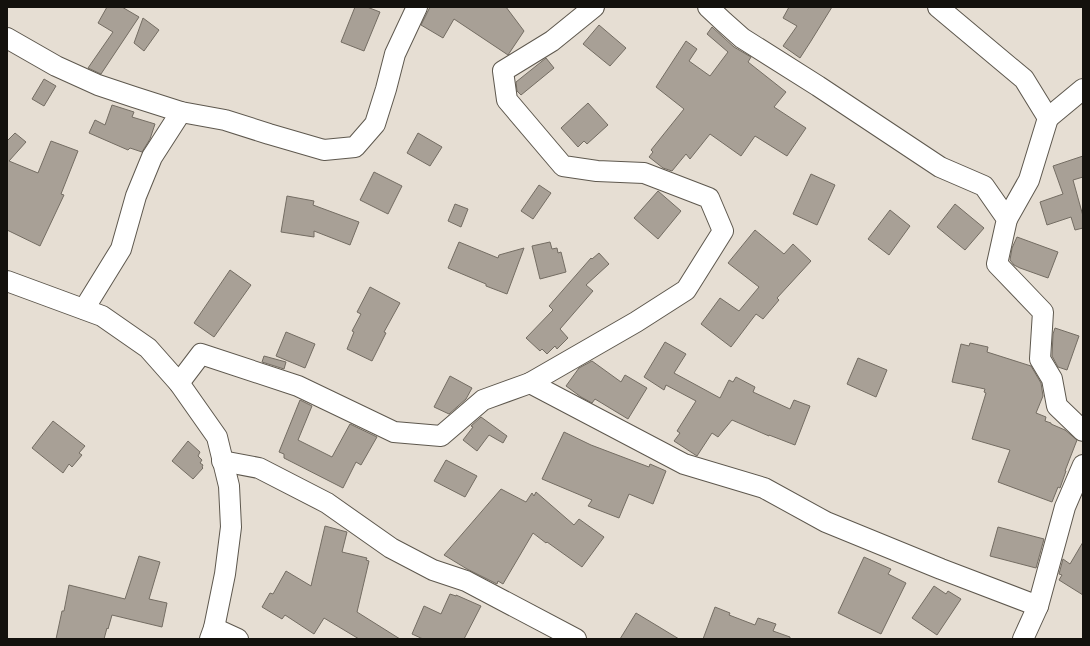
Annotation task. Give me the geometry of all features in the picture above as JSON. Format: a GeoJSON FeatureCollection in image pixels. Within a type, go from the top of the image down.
{"type":"FeatureCollection","features":[{"type":"Feature","properties":{"kind":"street"},"geometry":{"type":"LineString","coordinates":[[7,38],[56,66],[98,85],[181,112],[225,120],[324,150],[355,147],[375,124],[395,54],[417,7]]}},
{"type":"Feature","properties":{"kind":"street"},"geometry":{"type":"LineString","coordinates":[[179,383],[201,354],[298,386],[394,432],[441,436],[483,400],[530,383],[636,322],[686,290],[723,231],[709,198],[644,173],[597,171],[563,166],[507,100],[503,71],[552,41],[594,7]]}},
{"type":"Feature","properties":{"kind":"street"},"geometry":{"type":"LineString","coordinates":[[708,7],[742,38],[818,86],[940,167],[984,186],[1007,219]]}},
{"type":"Feature","properties":{"kind":"street"},"geometry":{"type":"LineString","coordinates":[[938,7],[1024,79],[1048,118]]}},
{"type":"Feature","properties":{"kind":"street"},"geometry":{"type":"LineString","coordinates":[[1083,89],[1048,118],[1029,180],[1007,219],[997,264],[1043,312],[1040,359],[1052,379],[1058,406],[1083,431]]}},
{"type":"Feature","properties":{"kind":"street"},"geometry":{"type":"LineString","coordinates":[[84,309],[121,249],[136,196],[152,156],[181,112]]}},
{"type":"Feature","properties":{"kind":"street"},"geometry":{"type":"LineString","coordinates":[[7,281],[102,316],[148,348],[179,383],[217,437],[229,486],[231,528],[225,574],[212,633],[238,639]]}},
{"type":"Feature","properties":{"kind":"street"},"geometry":{"type":"LineString","coordinates":[[530,383],[684,464],[764,488],[826,522],[941,569],[1038,606]]}},
{"type":"Feature","properties":{"kind":"street"},"geometry":{"type":"LineString","coordinates":[[222,461],[259,468],[327,503],[391,548],[433,570],[466,581],[576,639]]}},
{"type":"Feature","properties":{"kind":"street"},"geometry":{"type":"LineString","coordinates":[[1023,639],[1038,606],[1065,507],[1083,465]]}},
{"type":"Feature","properties":{"kind":"building"},"geometry":{"type":"Polygon","coordinates":[[[107,7],[122,7],[139,17],[101,74],[88,68],[113,32],[98,23],[107,7]]]}},
{"type":"Feature","properties":{"kind":"building"},"geometry":{"type":"Polygon","coordinates":[[[355,7],[367,7],[380,12],[364,51],[341,42],[355,7]]]}},
{"type":"Feature","properties":{"kind":"building"},"geometry":{"type":"Polygon","coordinates":[[[430,7],[506,7],[524,31],[508,55],[454,19],[443,38],[421,25],[430,7]]]}},
{"type":"Feature","properties":{"kind":"building"},"geometry":{"type":"Polygon","coordinates":[[[789,7],[832,7],[800,58],[783,46],[797,26],[783,18],[789,7]]]}},
{"type":"Feature","properties":{"kind":"building"},"geometry":{"type":"Polygon","coordinates":[[[143,18],[159,30],[144,51],[134,43],[143,18]]]}},
{"type":"Feature","properties":{"kind":"building"},"geometry":{"type":"Polygon","coordinates":[[[599,25],[626,48],[610,66],[583,44],[599,25]]]}},
{"type":"Feature","properties":{"kind":"building"},"geometry":{"type":"Polygon","coordinates":[[[712,27],[734,47],[751,57],[748,62],[786,92],[774,107],[806,128],[787,156],[755,136],[741,156],[710,134],[690,159],[686,154],[672,171],[663,168],[649,157],[653,152],[651,150],[684,109],[656,87],[686,41],[697,49],[689,61],[710,76],[728,52],[707,34],[712,27]]]}},
{"type":"Feature","properties":{"kind":"building"},"geometry":{"type":"Polygon","coordinates":[[[546,58],[554,68],[521,95],[517,91],[516,82],[546,58]]]}},
{"type":"Feature","properties":{"kind":"building"},"geometry":{"type":"Polygon","coordinates":[[[44,79],[56,86],[44,106],[32,99],[44,79]]]}},
{"type":"Feature","properties":{"kind":"building"},"geometry":{"type":"Polygon","coordinates":[[[588,103],[608,125],[587,144],[584,141],[578,147],[561,128],[588,103]]]}},
{"type":"Feature","properties":{"kind":"building"},"geometry":{"type":"Polygon","coordinates":[[[112,105],[134,112],[132,117],[155,124],[150,139],[142,152],[130,148],[128,150],[89,133],[95,120],[105,125],[112,105]]]}},
{"type":"Feature","properties":{"kind":"building"},"geometry":{"type":"Polygon","coordinates":[[[15,133],[26,142],[9,161],[38,173],[51,141],[78,151],[61,194],[64,195],[40,246],[7,230],[7,141],[15,133]]]}},
{"type":"Feature","properties":{"kind":"building"},"geometry":{"type":"Polygon","coordinates":[[[418,133],[442,147],[430,166],[407,153],[418,133]]]}},
{"type":"Feature","properties":{"kind":"building"},"geometry":{"type":"Polygon","coordinates":[[[1083,156],[1083,177],[1073,180],[1083,216],[1083,228],[1075,230],[1071,217],[1047,225],[1040,202],[1063,194],[1053,166],[1083,156]]]}},
{"type":"Feature","properties":{"kind":"building"},"geometry":{"type":"Polygon","coordinates":[[[374,172],[402,186],[388,214],[360,200],[374,172]]]}},
{"type":"Feature","properties":{"kind":"building"},"geometry":{"type":"Polygon","coordinates":[[[811,174],[835,185],[817,225],[793,214],[811,174]]]}},
{"type":"Feature","properties":{"kind":"building"},"geometry":{"type":"Polygon","coordinates":[[[539,185],[551,193],[533,219],[521,211],[539,185]]]}},
{"type":"Feature","properties":{"kind":"building"},"geometry":{"type":"Polygon","coordinates":[[[658,191],[681,211],[658,239],[634,218],[658,191]]]}},
{"type":"Feature","properties":{"kind":"building"},"geometry":{"type":"Polygon","coordinates":[[[287,196],[314,201],[313,205],[359,222],[350,245],[314,231],[314,237],[281,232],[287,196]]]}},
{"type":"Feature","properties":{"kind":"building"},"geometry":{"type":"Polygon","coordinates":[[[455,204],[468,209],[461,227],[448,221],[455,204]]]}},
{"type":"Feature","properties":{"kind":"building"},"geometry":{"type":"Polygon","coordinates":[[[955,204],[984,228],[965,250],[937,227],[955,204]]]}},
{"type":"Feature","properties":{"kind":"building"},"geometry":{"type":"Polygon","coordinates":[[[890,210],[910,226],[889,255],[868,239],[890,210]]]}},
{"type":"Feature","properties":{"kind":"building"},"geometry":{"type":"Polygon","coordinates":[[[755,230],[784,254],[793,244],[811,261],[777,298],[779,300],[763,319],[756,314],[731,347],[701,324],[720,298],[739,311],[759,287],[728,263],[755,230]]]}},
{"type":"Feature","properties":{"kind":"building"},"geometry":{"type":"Polygon","coordinates":[[[1017,237],[1058,252],[1048,278],[1020,268],[1014,265],[1010,260],[1012,248],[1017,237]]]}},
{"type":"Feature","properties":{"kind":"building"},"geometry":{"type":"Polygon","coordinates":[[[459,242],[498,258],[499,255],[524,248],[507,294],[448,268],[459,242]]]}},
{"type":"Feature","properties":{"kind":"building"},"geometry":{"type":"Polygon","coordinates":[[[550,242],[552,249],[557,248],[558,253],[561,252],[566,272],[540,279],[532,246],[550,242]]]}},
{"type":"Feature","properties":{"kind":"building"},"geometry":{"type":"Polygon","coordinates":[[[599,253],[609,264],[586,285],[593,291],[560,329],[568,338],[557,349],[555,346],[547,354],[542,349],[540,351],[526,338],[553,310],[549,306],[591,258],[592,259],[599,253]]]}},
{"type":"Feature","properties":{"kind":"building"},"geometry":{"type":"Polygon","coordinates":[[[230,270],[251,285],[214,337],[194,323],[230,270]]]}},
{"type":"Feature","properties":{"kind":"building"},"geometry":{"type":"Polygon","coordinates":[[[370,287],[400,303],[384,332],[386,333],[372,361],[347,349],[354,332],[352,331],[361,314],[357,312],[370,287]]]}},
{"type":"Feature","properties":{"kind":"building"},"geometry":{"type":"Polygon","coordinates":[[[1055,328],[1079,336],[1067,370],[1058,367],[1052,356],[1053,334],[1055,328]]]}},
{"type":"Feature","properties":{"kind":"building"},"geometry":{"type":"Polygon","coordinates":[[[286,332],[315,344],[305,368],[276,356],[286,332]]]}},
{"type":"Feature","properties":{"kind":"building"},"geometry":{"type":"Polygon","coordinates":[[[665,342],[686,354],[674,373],[720,398],[729,380],[733,382],[736,377],[755,387],[753,392],[790,409],[794,400],[810,406],[795,445],[769,436],[732,420],[718,437],[712,433],[697,456],[674,441],[680,433],[677,431],[696,401],[666,385],[664,390],[644,377],[665,342]]]}},
{"type":"Feature","properties":{"kind":"building"},"geometry":{"type":"Polygon","coordinates":[[[970,343],[988,347],[987,352],[1031,366],[1041,383],[1043,396],[1036,413],[1046,417],[1045,421],[1065,430],[1077,440],[1060,488],[1058,487],[1052,502],[998,482],[1010,450],[972,439],[986,393],[984,392],[985,389],[952,382],[961,344],[969,346],[970,343]]]}},
{"type":"Feature","properties":{"kind":"building"},"geometry":{"type":"Polygon","coordinates":[[[264,356],[286,362],[284,369],[262,362],[264,356]]]}},
{"type":"Feature","properties":{"kind":"building"},"geometry":{"type":"Polygon","coordinates":[[[858,358],[887,370],[876,397],[847,384],[858,358]]]}},
{"type":"Feature","properties":{"kind":"building"},"geometry":{"type":"Polygon","coordinates":[[[592,361],[621,382],[625,375],[647,388],[628,419],[595,399],[592,403],[566,386],[579,368],[592,361]]]}},
{"type":"Feature","properties":{"kind":"building"},"geometry":{"type":"Polygon","coordinates":[[[450,376],[472,388],[466,399],[449,414],[434,407],[450,376]]]}},
{"type":"Feature","properties":{"kind":"building"},"geometry":{"type":"Polygon","coordinates":[[[300,400],[312,406],[298,440],[332,457],[350,424],[377,437],[361,465],[356,462],[343,488],[284,458],[284,454],[279,452],[300,400]]]}},
{"type":"Feature","properties":{"kind":"building"},"geometry":{"type":"Polygon","coordinates":[[[481,417],[507,436],[503,443],[489,435],[477,451],[463,440],[473,427],[471,426],[481,417]]]}},
{"type":"Feature","properties":{"kind":"building"},"geometry":{"type":"Polygon","coordinates":[[[53,421],[85,446],[79,453],[82,455],[72,467],[69,464],[63,473],[32,448],[53,421]]]}},
{"type":"Feature","properties":{"kind":"building"},"geometry":{"type":"Polygon","coordinates":[[[564,432],[591,445],[649,467],[650,464],[666,471],[653,504],[629,494],[619,518],[588,506],[592,500],[542,479],[564,432]]]}},
{"type":"Feature","properties":{"kind":"building"},"geometry":{"type":"Polygon","coordinates":[[[188,441],[200,452],[198,456],[202,460],[200,463],[203,465],[203,468],[193,479],[172,461],[188,441]]]}},
{"type":"Feature","properties":{"kind":"building"},"geometry":{"type":"Polygon","coordinates":[[[446,460],[477,476],[465,497],[434,481],[446,460]]]}},
{"type":"Feature","properties":{"kind":"building"},"geometry":{"type":"Polygon","coordinates":[[[501,489],[526,502],[532,493],[534,496],[536,492],[574,525],[579,519],[604,537],[582,567],[533,533],[503,584],[498,581],[497,584],[467,569],[444,555],[501,489]]]}},
{"type":"Feature","properties":{"kind":"building"},"geometry":{"type":"Polygon","coordinates":[[[325,526],[347,532],[342,552],[367,558],[366,560],[369,561],[357,612],[400,639],[359,639],[324,618],[314,634],[285,615],[282,619],[262,607],[270,593],[273,594],[286,571],[311,586],[325,526]]]}},
{"type":"Feature","properties":{"kind":"building"},"geometry":{"type":"Polygon","coordinates":[[[998,527],[1044,539],[1036,568],[990,556],[998,527]]]}},
{"type":"Feature","properties":{"kind":"building"},"geometry":{"type":"Polygon","coordinates":[[[1083,542],[1083,595],[1059,580],[1062,575],[1059,574],[1063,559],[1070,564],[1083,542]]]}},
{"type":"Feature","properties":{"kind":"building"},"geometry":{"type":"Polygon","coordinates":[[[139,556],[160,562],[149,599],[167,603],[162,627],[112,615],[104,639],[56,639],[62,611],[64,611],[69,585],[125,599],[139,556]]]}},
{"type":"Feature","properties":{"kind":"building"},"geometry":{"type":"Polygon","coordinates":[[[864,557],[891,569],[888,574],[906,583],[881,634],[838,613],[864,557]]]}},
{"type":"Feature","properties":{"kind":"building"},"geometry":{"type":"Polygon","coordinates":[[[934,586],[946,594],[948,591],[961,599],[937,635],[912,618],[934,586]]]}},
{"type":"Feature","properties":{"kind":"building"},"geometry":{"type":"Polygon","coordinates":[[[450,594],[456,595],[481,606],[464,639],[423,639],[412,634],[424,606],[441,614],[450,594]]]}},
{"type":"Feature","properties":{"kind":"building"},"geometry":{"type":"Polygon","coordinates":[[[715,607],[730,613],[729,615],[755,625],[758,618],[776,624],[773,631],[790,637],[790,639],[703,639],[715,607]]]}},
{"type":"Feature","properties":{"kind":"building"},"geometry":{"type":"Polygon","coordinates":[[[636,613],[679,639],[620,639],[636,613]]]}}]}
